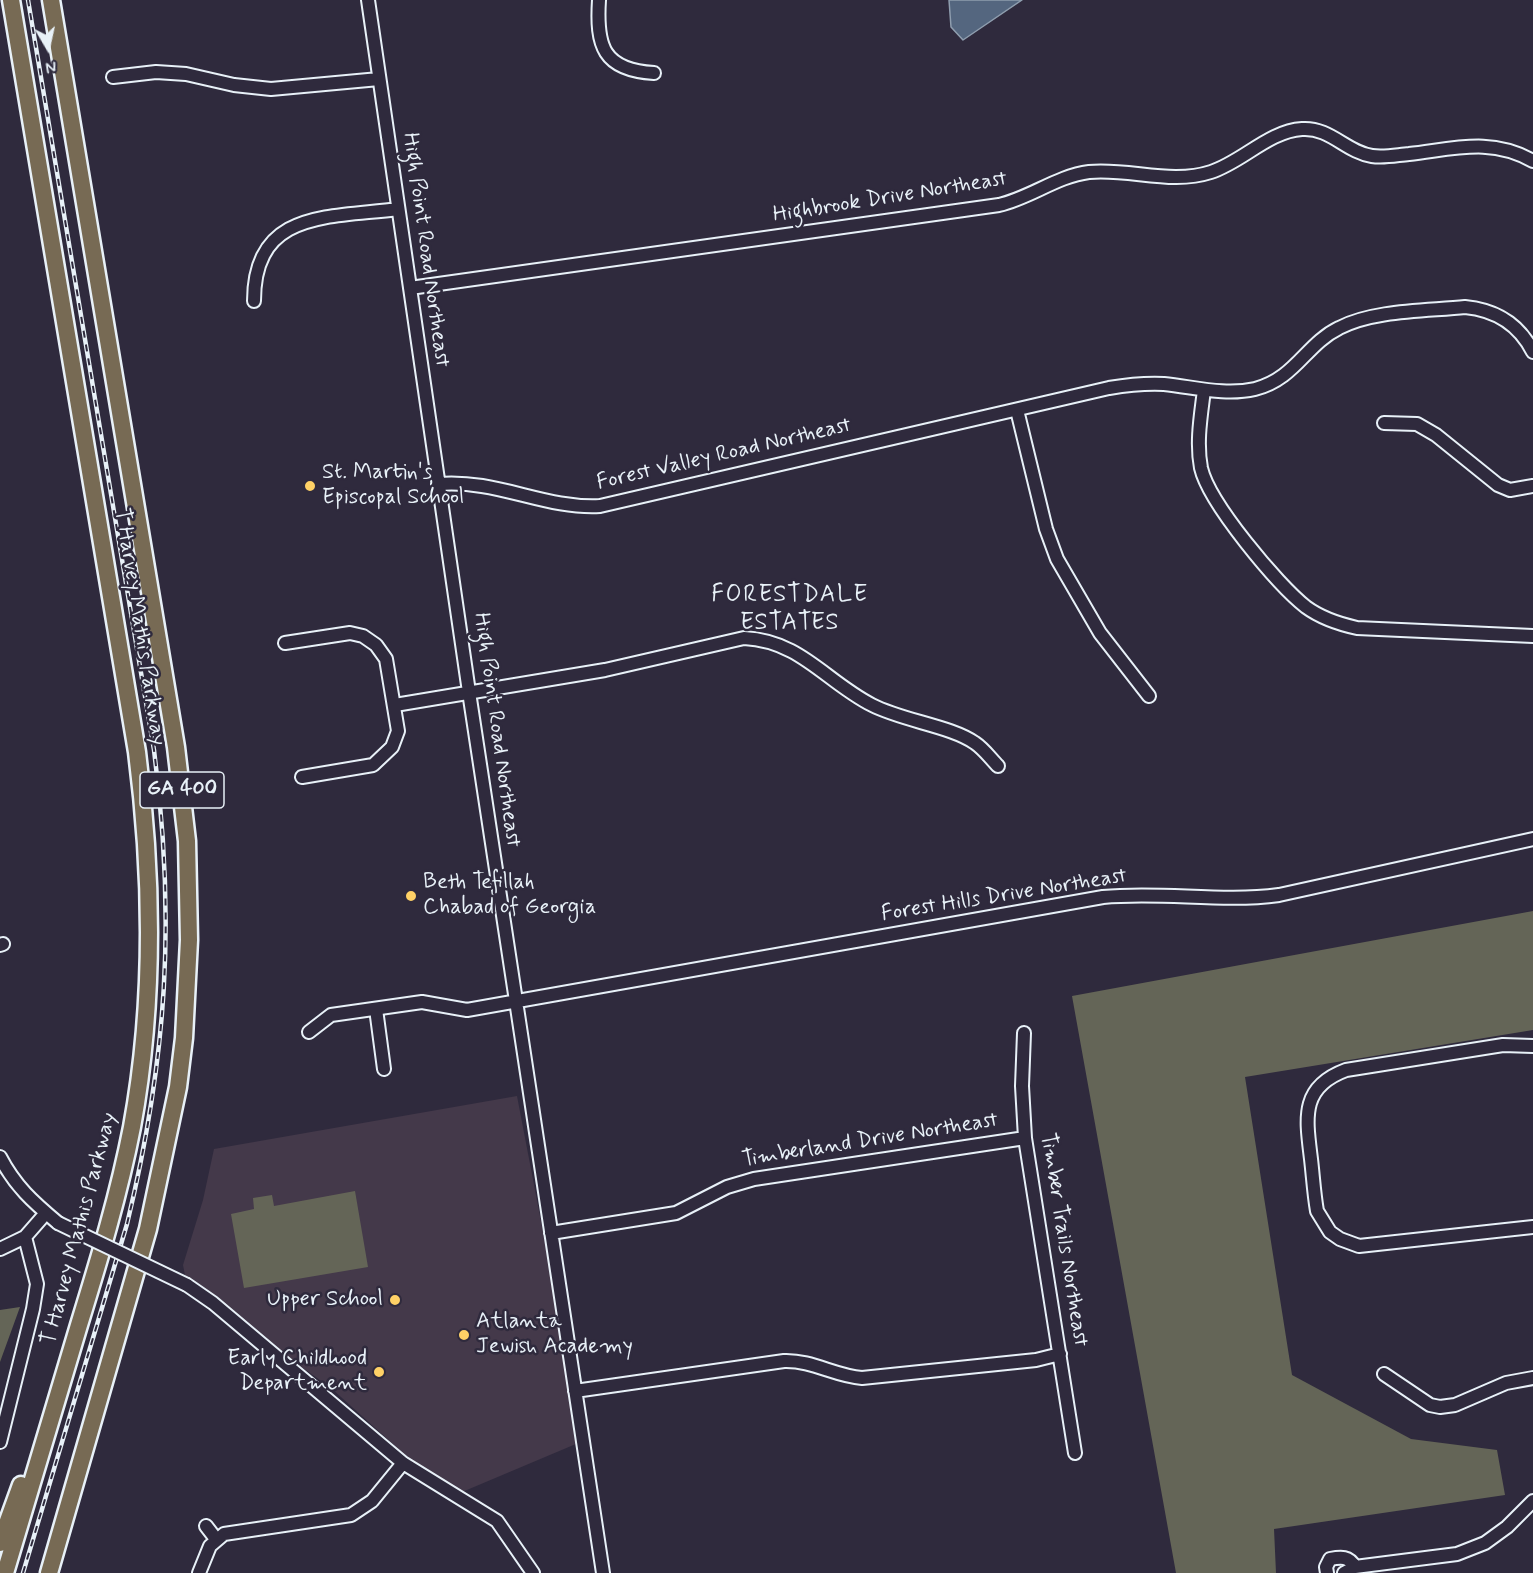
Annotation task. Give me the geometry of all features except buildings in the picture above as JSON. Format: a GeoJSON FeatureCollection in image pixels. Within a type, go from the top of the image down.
{"type":"FeatureCollection","features":[{"type":"Feature","properties":{"kind":"highway","name":"T Harvey Mathis Parkway"},"geometry":{"type":"LineString","coordinates":[[5,1573],[119,1185],[139,1081],[150,938],[147,845],[130,705],[11,0]]}},
{"type":"Feature","properties":{"kind":"highway","name":"T Harvey Mathis Parkway"},"geometry":{"type":"LineString","coordinates":[[49,1573],[148,1229],[170,1134],[185,1028],[189,910],[187,841],[176,747],[51,0]]}},
{"type":"Feature","properties":{"kind":"highway"},"geometry":{"type":"LineString","coordinates":[[0,1543],[84,1309]]}},
{"type":"Feature","properties":{"kind":"highway"},"geometry":{"type":"LineString","coordinates":[[60,1573],[61,1535]]}},
{"type":"Feature","properties":{"kind":"street","name":"High Point Road Northeast"},"geometry":{"type":"LineString","coordinates":[[368,0],[469,692],[603,1573]]}},
{"type":"Feature","properties":{"kind":"street"},"geometry":{"type":"LineString","coordinates":[[599,0],[598,33],[608,55],[628,70],[654,73]]}},
{"type":"Feature","properties":{"kind":"street"},"geometry":{"type":"LineString","coordinates":[[113,77],[156,72],[183,74],[234,85],[271,89],[379,79]]}},
{"type":"Feature","properties":{"kind":"street","name":"Highbrook Drive Northeast"},"geometry":{"type":"LineString","coordinates":[[410,288],[999,205],[1025,197],[1069,177],[1088,172],[1111,171],[1169,178],[1196,176],[1226,166],[1282,134],[1302,129],[1325,132],[1356,151],[1376,157],[1484,145],[1503,148],[1533,161]]}},
{"type":"Feature","properties":{"kind":"street"},"geometry":{"type":"LineString","coordinates":[[254,301],[254,281],[260,258],[267,246],[282,232],[301,224],[398,209]]}},
{"type":"Feature","properties":{"kind":"street","name":"Forest Valley Road Northeast"},"geometry":{"type":"LineString","coordinates":[[438,484],[488,485],[561,506],[600,506],[1128,384],[1162,384],[1204,390],[1242,391],[1272,383],[1295,368],[1324,337],[1339,328],[1366,318],[1466,307],[1481,308],[1509,321],[1520,331],[1533,352]]}},
{"type":"Feature","properties":{"kind":"street"},"geometry":{"type":"LineString","coordinates":[[1204,390],[1199,448],[1208,489],[1227,517],[1306,607],[1329,620],[1357,628],[1533,636]]}},
{"type":"Feature","properties":{"kind":"street"},"geometry":{"type":"LineString","coordinates":[[1017,410],[1046,529],[1057,559],[1100,633],[1149,696]]}},
{"type":"Feature","properties":{"kind":"street"},"geometry":{"type":"LineString","coordinates":[[1384,423],[1417,424],[1436,435],[1498,485],[1510,490],[1533,486]]}},
{"type":"Feature","properties":{"kind":"street"},"geometry":{"type":"LineString","coordinates":[[285,643],[350,633],[363,636],[376,645],[386,658],[395,705],[398,731],[392,747],[384,757],[361,769],[302,777]]}},
{"type":"Feature","properties":{"kind":"street"},"geometry":{"type":"LineString","coordinates":[[395,705],[605,670],[744,638],[759,639],[795,650],[845,690],[879,709],[916,723],[956,734],[976,743],[998,766]]}},
{"type":"Feature","properties":{"kind":"street","name":"Forest Hills Drive Northeast"},"geometry":{"type":"LineString","coordinates":[[309,1032],[331,1015],[422,1002],[467,1010],[1103,897],[1151,895],[1246,898],[1279,895],[1533,839]]}},
{"type":"Feature","properties":{"kind":"street"},"geometry":{"type":"LineString","coordinates":[[376,1009],[384,1069]]}},
{"type":"Feature","properties":{"kind":"street","name":"Timber Trails Northeast"},"geometry":{"type":"LineString","coordinates":[[1024,1034],[1022,1086],[1025,1138],[1075,1453]]}},
{"type":"Feature","properties":{"kind":"street"},"geometry":{"type":"LineString","coordinates":[[1533,1046],[1503,1045],[1346,1070],[1322,1082],[1314,1092],[1308,1104],[1306,1124],[1317,1211],[1322,1222],[1340,1239],[1367,1246],[1533,1227]]}},
{"type":"Feature","properties":{"kind":"street","name":"Timberland Drive Northeast"},"geometry":{"type":"LineString","coordinates":[[551,1233],[676,1212],[727,1187],[754,1179],[1025,1138]]}},
{"type":"Feature","properties":{"kind":"street"},"geometry":{"type":"LineString","coordinates":[[0,1157],[16,1185],[58,1223],[187,1285],[221,1310],[403,1463],[497,1521],[534,1573]]}},
{"type":"Feature","properties":{"kind":"street"},"geometry":{"type":"LineString","coordinates":[[0,1249],[25,1237],[46,1213]]}},
{"type":"Feature","properties":{"kind":"street"},"geometry":{"type":"LineString","coordinates":[[0,1442],[33,1309],[37,1284],[25,1237]]}},
{"type":"Feature","properties":{"kind":"street"},"geometry":{"type":"LineString","coordinates":[[575,1391],[784,1361],[804,1362],[841,1375],[862,1378],[1036,1360],[1060,1353]]}},
{"type":"Feature","properties":{"kind":"street"},"geometry":{"type":"LineString","coordinates":[[1384,1374],[1422,1400],[1440,1407],[1455,1405],[1506,1383],[1533,1378]]}},
{"type":"Feature","properties":{"kind":"street"},"geometry":{"type":"LineString","coordinates":[[199,1573],[206,1553],[216,1539],[232,1532],[351,1515],[372,1501],[403,1463]]}},
{"type":"Feature","properties":{"kind":"street"},"geometry":{"type":"LineString","coordinates":[[1327,1573],[1326,1567],[1330,1559],[1340,1557],[1348,1558],[1349,1570],[1468,1551],[1507,1527],[1533,1501]]}},
{"type":"Feature","properties":{"kind":"street"},"geometry":{"type":"LineString","coordinates":[[206,1526],[216,1539]]}},
{"type":"Feature","properties":{"kind":"shaded area"},"geometry":{"type":"Polygon","coordinates":[[[517,1096],[583,1441],[455,1495],[405,1455],[331,1388],[187,1285],[183,1265],[203,1200],[214,1149],[517,1096]]]}},
{"type":"Feature","properties":{"kind":"green space"},"geometry":{"type":"Polygon","coordinates":[[[1533,911],[1533,1030],[1245,1077],[1292,1375],[1411,1439],[1497,1450],[1505,1495],[1274,1529],[1276,1573],[1176,1573],[1072,996],[1533,911]]]}},
{"type":"Feature","properties":{"kind":"green space"},"geometry":{"type":"Polygon","coordinates":[[[355,1191],[368,1267],[244,1288],[231,1214],[254,1209],[253,1198],[272,1195],[274,1206],[355,1191]]]}},
{"type":"Feature","properties":{"kind":"green space"},"geometry":{"type":"Polygon","coordinates":[[[20,1307],[0,1362],[0,1310],[20,1307]]]}},
{"type":"Feature","properties":{"kind":"water"},"geometry":{"type":"Polygon","coordinates":[[[949,0],[1022,0],[963,40],[951,27],[949,0]]]}},
{"type":"Feature","properties":{"kind":"railway"},"geometry":{"type":"LineString","coordinates":[[23,1573],[127,1224],[141,1163],[159,1046],[166,931],[165,872],[154,750],[28,0]]}},
{"type":"Feature","properties":{"kind":"place","name":"St. Martin's Episcopal School"},"geometry":{"type":"Point","coordinates":[310,486]}},
{"type":"Feature","properties":{"kind":"place","name":"Beth Tefillah Chabad of Georgia"},"geometry":{"type":"Point","coordinates":[411,896]}},
{"type":"Feature","properties":{"kind":"place","name":"Upper School"},"geometry":{"type":"Point","coordinates":[395,1300]}},
{"type":"Feature","properties":{"kind":"place","name":"Atlanta Jewish Academy"},"geometry":{"type":"Point","coordinates":[464,1335]}},
{"type":"Feature","properties":{"kind":"place","name":"Early Childhood Department"},"geometry":{"type":"Point","coordinates":[379,1372]}},
{"type":"Feature","properties":{"kind":"district","name":"FORESTDALE ESTATES"},"geometry":{"type":"Point","coordinates":[790,610]}}]}
